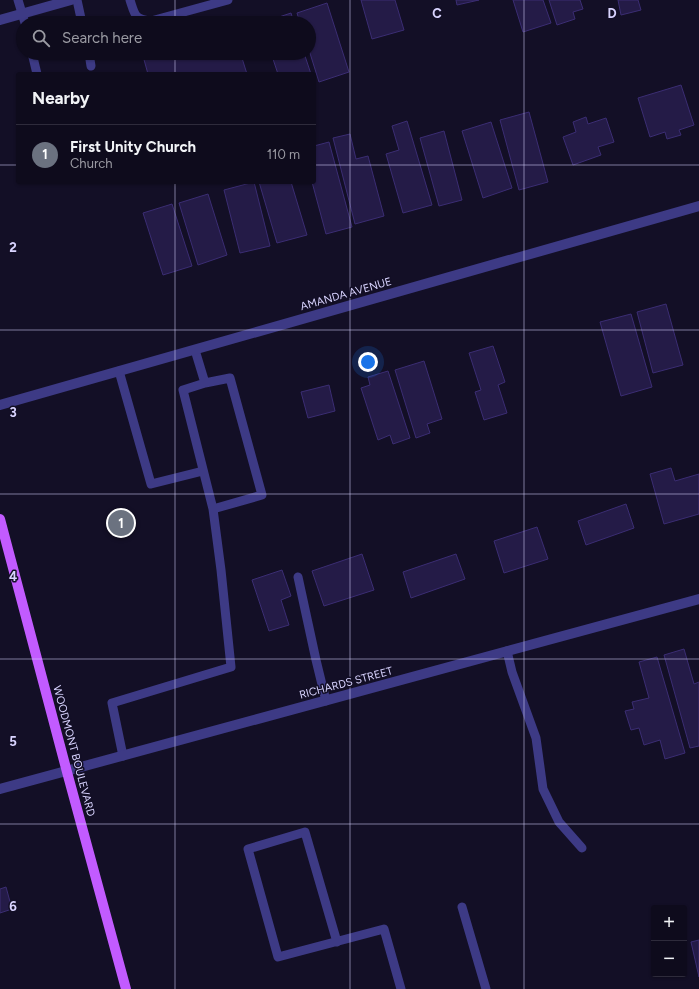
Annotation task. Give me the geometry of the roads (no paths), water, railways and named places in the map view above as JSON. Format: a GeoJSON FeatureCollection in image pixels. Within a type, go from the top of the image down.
{"type":"FeatureCollection","features":[{"type":"Feature","properties":{"kind":"main road","name":"WOODMONT BOULEVARD"},"geometry":{"type":"LineString","coordinates":[[0,518],[126,989]]}},
{"type":"Feature","properties":{"kind":"street"},"geometry":{"type":"LineString","coordinates":[[28,16],[71,0]]}},
{"type":"Feature","properties":{"kind":"street"},"geometry":{"type":"LineString","coordinates":[[0,20],[16,19]]}},
{"type":"Feature","properties":{"kind":"street","name":"AMANDA AVENUE"},"geometry":{"type":"LineString","coordinates":[[0,405],[699,206]]}},
{"type":"Feature","properties":{"kind":"street","name":"RICHARDS STREET"},"geometry":{"type":"LineString","coordinates":[[0,789],[699,599]]}},
{"type":"Feature","properties":{"kind":"lane"},"geometry":{"type":"LineString","coordinates":[[18,0],[22,16]]}},
{"type":"Feature","properties":{"kind":"lane"},"geometry":{"type":"LineString","coordinates":[[77,0],[80,16]]}},
{"type":"Feature","properties":{"kind":"lane"},"geometry":{"type":"LineString","coordinates":[[130,0],[136,16]]}},
{"type":"Feature","properties":{"kind":"lane"},"geometry":{"type":"LineString","coordinates":[[169,16],[228,0]]}},
{"type":"Feature","properties":{"kind":"lane"},"geometry":{"type":"LineString","coordinates":[[34,60],[37,72]]}},
{"type":"Feature","properties":{"kind":"lane"},"geometry":{"type":"LineString","coordinates":[[91,60],[92,66]]}},
{"type":"Feature","properties":{"kind":"lane"},"geometry":{"type":"LineString","coordinates":[[195,350],[205,384]]}},
{"type":"Feature","properties":{"kind":"lane"},"geometry":{"type":"LineString","coordinates":[[118,372],[151,484],[203,471]]}},
{"type":"Feature","properties":{"kind":"lane"},"geometry":{"type":"LineString","coordinates":[[123,756],[112,703],[231,668],[222,570],[213,509],[183,390],[230,378],[262,496],[213,509]]}},
{"type":"Feature","properties":{"kind":"lane"},"geometry":{"type":"LineString","coordinates":[[298,577],[326,700]]}},
{"type":"Feature","properties":{"kind":"lane"},"geometry":{"type":"LineString","coordinates":[[507,651],[512,672],[536,738],[543,790],[559,822],[582,848]]}},
{"type":"Feature","properties":{"kind":"lane"},"geometry":{"type":"LineString","coordinates":[[337,942],[305,832],[248,849],[278,957],[337,942],[384,929],[401,989]]}},
{"type":"Feature","properties":{"kind":"lane"},"geometry":{"type":"LineString","coordinates":[[462,907],[486,989]]}},
{"type":"Feature","properties":{"kind":"place","name":"First Unity Church"},"geometry":{"type":"Point","coordinates":[121,523]}}]}
